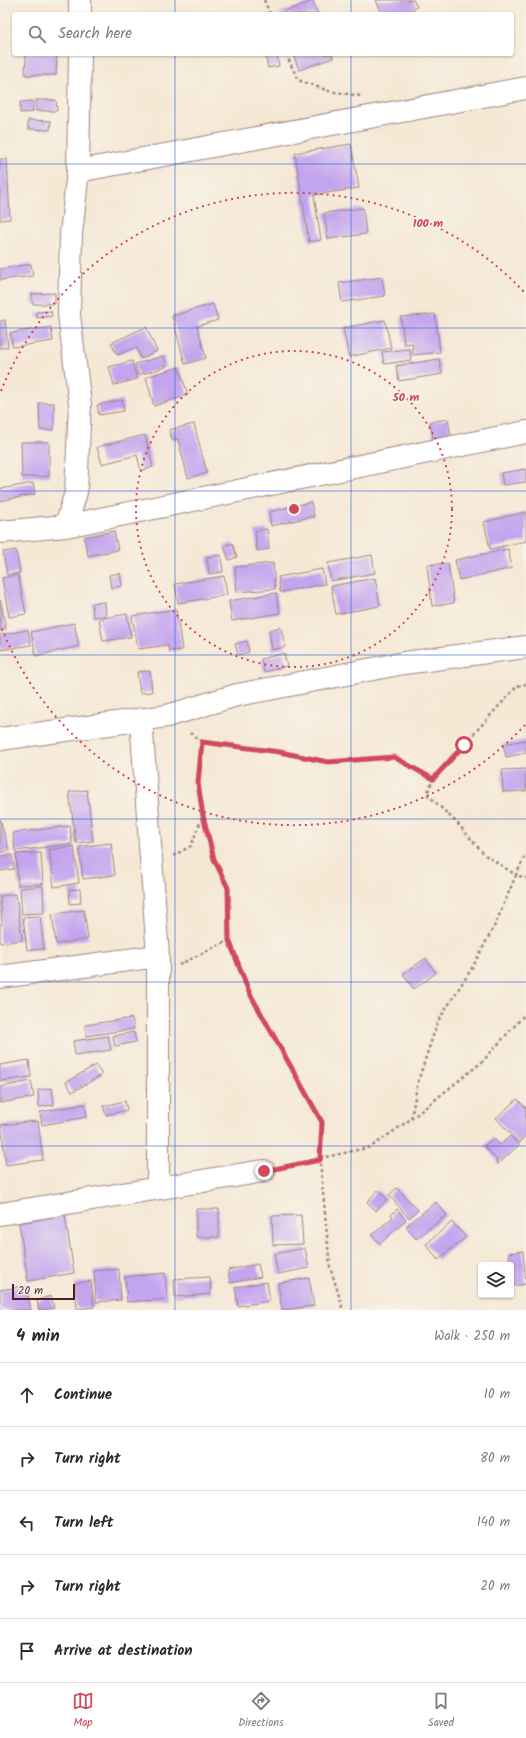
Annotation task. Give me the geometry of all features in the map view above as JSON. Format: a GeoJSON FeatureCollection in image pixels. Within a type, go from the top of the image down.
{"type":"FeatureCollection","features":[{"type":"Feature","properties":{"kind":"street"},"geometry":{"type":"LineString","coordinates":[[80,0],[80,12]]}},
{"type":"Feature","properties":{"kind":"street"},"geometry":{"type":"LineString","coordinates":[[66,526],[76,492],[80,404],[69,315],[71,234],[78,170],[80,56]]}},
{"type":"Feature","properties":{"kind":"street"},"geometry":{"type":"LineString","coordinates":[[78,170],[526,88]]}},
{"type":"Feature","properties":{"kind":"street"},"geometry":{"type":"LineString","coordinates":[[0,532],[66,526],[526,432]]}},
{"type":"Feature","properties":{"kind":"street"},"geometry":{"type":"LineString","coordinates":[[0,739],[166,716],[237,695],[404,663],[526,646]]}},
{"type":"Feature","properties":{"kind":"street"},"geometry":{"type":"LineString","coordinates":[[141,719],[153,864],[159,966],[158,1188]]}},
{"type":"Feature","properties":{"kind":"street"},"geometry":{"type":"LineString","coordinates":[[0,977],[159,966]]}},
{"type":"Feature","properties":{"kind":"street"},"geometry":{"type":"LineString","coordinates":[[0,1214],[264,1171]]}},
{"type":"Feature","properties":{"kind":"path"},"geometry":{"type":"LineString","coordinates":[[264,0],[269,12]]}},
{"type":"Feature","properties":{"kind":"path"},"geometry":{"type":"LineString","coordinates":[[287,56],[298,80],[329,91],[366,96]]}},
{"type":"Feature","properties":{"kind":"path"},"geometry":{"type":"LineString","coordinates":[[526,684],[517,686],[433,779],[427,794],[457,823],[485,855],[516,875],[526,878]]}},
{"type":"Feature","properties":{"kind":"path"},"geometry":{"type":"LineString","coordinates":[[166,716],[202,742],[280,752],[328,762],[394,757],[433,779]]}},
{"type":"Feature","properties":{"kind":"path"},"geometry":{"type":"LineString","coordinates":[[202,742],[198,783],[203,816],[214,859],[228,888],[229,940],[249,992],[322,1122],[320,1160],[330,1267],[342,1305],[341,1310]]}},
{"type":"Feature","properties":{"kind":"path"},"geometry":{"type":"LineString","coordinates":[[153,864],[164,861],[191,846],[203,816]]}},
{"type":"Feature","properties":{"kind":"path"},"geometry":{"type":"LineString","coordinates":[[411,1119],[418,1081],[438,1021],[472,968],[496,923],[526,854]]}},
{"type":"Feature","properties":{"kind":"path"},"geometry":{"type":"LineString","coordinates":[[159,966],[229,940]]}},
{"type":"Feature","properties":{"kind":"path"},"geometry":{"type":"LineString","coordinates":[[264,1171],[320,1160],[371,1147],[411,1119],[482,1062],[526,1013]]}},
{"type":"Feature","properties":{"kind":"building"},"geometry":{"type":"Polygon","coordinates":[[[376,0],[413,0],[417,7],[406,12],[381,12],[376,0]]]}},
{"type":"Feature","properties":{"kind":"building"},"geometry":{"type":"Polygon","coordinates":[[[313,1],[317,12],[283,12],[313,1]]]}},
{"type":"Feature","properties":{"kind":"building"},"geometry":{"type":"Polygon","coordinates":[[[26,56],[57,56],[56,75],[25,75],[26,56]]]}},
{"type":"Feature","properties":{"kind":"building"},"geometry":{"type":"Polygon","coordinates":[[[265,56],[277,56],[279,66],[268,68],[265,56]]]}},
{"type":"Feature","properties":{"kind":"building"},"geometry":{"type":"Polygon","coordinates":[[[294,56],[332,56],[333,58],[299,70],[294,56]]]}},
{"type":"Feature","properties":{"kind":"building"},"geometry":{"type":"Polygon","coordinates":[[[36,100],[56,100],[57,111],[36,111],[36,100]]]}},
{"type":"Feature","properties":{"kind":"building"},"geometry":{"type":"Polygon","coordinates":[[[33,101],[33,112],[20,113],[20,102],[33,101]]]}},
{"type":"Feature","properties":{"kind":"building"},"geometry":{"type":"Polygon","coordinates":[[[28,120],[51,121],[50,130],[28,129],[28,120]]]}},
{"type":"Feature","properties":{"kind":"building"},"geometry":{"type":"Polygon","coordinates":[[[351,144],[359,188],[314,195],[321,240],[309,242],[295,153],[351,144]]]}},
{"type":"Feature","properties":{"kind":"building"},"geometry":{"type":"Polygon","coordinates":[[[0,159],[7,159],[10,219],[0,220],[0,159]]]}},
{"type":"Feature","properties":{"kind":"building"},"geometry":{"type":"Polygon","coordinates":[[[363,208],[366,234],[328,239],[324,213],[363,208]]]}},
{"type":"Feature","properties":{"kind":"building"},"geometry":{"type":"Polygon","coordinates":[[[31,264],[33,276],[0,280],[0,269],[31,264]]]}},
{"type":"Feature","properties":{"kind":"building"},"geometry":{"type":"Polygon","coordinates":[[[382,277],[385,296],[342,302],[339,283],[382,277]]]}},
{"type":"Feature","properties":{"kind":"building"},"geometry":{"type":"Polygon","coordinates":[[[55,293],[55,304],[32,304],[32,294],[55,293]]]}},
{"type":"Feature","properties":{"kind":"building"},"geometry":{"type":"Polygon","coordinates":[[[213,304],[218,320],[197,326],[206,358],[185,364],[172,316],[213,304]]]}},
{"type":"Feature","properties":{"kind":"building"},"geometry":{"type":"Polygon","coordinates":[[[51,311],[52,316],[37,318],[36,312],[51,311]]]}},
{"type":"Feature","properties":{"kind":"building"},"geometry":{"type":"Polygon","coordinates":[[[435,314],[440,352],[413,355],[412,343],[404,344],[401,317],[435,314]]]}},
{"type":"Feature","properties":{"kind":"building"},"geometry":{"type":"Polygon","coordinates":[[[5,320],[8,347],[0,348],[0,321],[5,320]]]}},
{"type":"Feature","properties":{"kind":"building"},"geometry":{"type":"Polygon","coordinates":[[[385,320],[391,348],[349,357],[343,328],[385,320]]]}},
{"type":"Feature","properties":{"kind":"building"},"geometry":{"type":"Polygon","coordinates":[[[51,327],[53,341],[13,347],[10,333],[51,327]]]}},
{"type":"Feature","properties":{"kind":"building"},"geometry":{"type":"Polygon","coordinates":[[[146,327],[157,351],[141,359],[136,347],[117,355],[111,343],[146,327]]]}},
{"type":"Feature","properties":{"kind":"building"},"geometry":{"type":"Polygon","coordinates":[[[410,349],[411,360],[384,364],[382,352],[410,349]]]}},
{"type":"Feature","properties":{"kind":"building"},"geometry":{"type":"Polygon","coordinates":[[[164,356],[166,367],[138,375],[135,364],[164,356]]]}},
{"type":"Feature","properties":{"kind":"building"},"geometry":{"type":"Polygon","coordinates":[[[439,359],[442,374],[399,381],[396,366],[439,359]]]}},
{"type":"Feature","properties":{"kind":"building"},"geometry":{"type":"Polygon","coordinates":[[[132,361],[137,379],[114,385],[109,367],[132,361]]]}},
{"type":"Feature","properties":{"kind":"building"},"geometry":{"type":"Polygon","coordinates":[[[179,367],[188,395],[154,406],[146,377],[179,367]]]}},
{"type":"Feature","properties":{"kind":"building"},"geometry":{"type":"Polygon","coordinates":[[[122,400],[124,411],[99,415],[97,405],[122,400]]]}},
{"type":"Feature","properties":{"kind":"building"},"geometry":{"type":"Polygon","coordinates":[[[39,403],[54,403],[54,430],[40,430],[39,403]]]}},
{"type":"Feature","properties":{"kind":"building"},"geometry":{"type":"Polygon","coordinates":[[[448,419],[452,442],[434,444],[430,422],[448,419]]]}},
{"type":"Feature","properties":{"kind":"building"},"geometry":{"type":"Polygon","coordinates":[[[194,424],[207,473],[188,478],[178,439],[172,440],[169,430],[194,424]]]}},
{"type":"Feature","properties":{"kind":"building"},"geometry":{"type":"Polygon","coordinates":[[[145,435],[153,467],[141,471],[137,455],[102,464],[97,447],[145,435]]]}},
{"type":"Feature","properties":{"kind":"building"},"geometry":{"type":"Polygon","coordinates":[[[21,442],[49,442],[49,476],[22,477],[21,442]]]}},
{"type":"Feature","properties":{"kind":"building"},"geometry":{"type":"Polygon","coordinates":[[[526,469],[526,482],[503,485],[501,473],[526,469]]]}},
{"type":"Feature","properties":{"kind":"building"},"geometry":{"type":"Polygon","coordinates":[[[33,483],[35,494],[0,501],[0,489],[33,483]]]}},
{"type":"Feature","properties":{"kind":"building"},"geometry":{"type":"Polygon","coordinates":[[[311,502],[314,516],[271,526],[269,512],[311,502]]]}},
{"type":"Feature","properties":{"kind":"building"},"geometry":{"type":"Polygon","coordinates":[[[526,512],[526,541],[490,549],[484,522],[526,512]]]}},
{"type":"Feature","properties":{"kind":"building"},"geometry":{"type":"Polygon","coordinates":[[[267,529],[269,549],[257,551],[255,531],[267,529]]]}},
{"type":"Feature","properties":{"kind":"building"},"geometry":{"type":"Polygon","coordinates":[[[114,531],[118,550],[88,556],[84,537],[114,531]]]}},
{"type":"Feature","properties":{"kind":"building"},"geometry":{"type":"Polygon","coordinates":[[[232,543],[237,557],[229,560],[224,546],[232,543]]]}},
{"type":"Feature","properties":{"kind":"building"},"geometry":{"type":"Polygon","coordinates":[[[508,549],[512,568],[459,580],[455,560],[508,549]]]}},
{"type":"Feature","properties":{"kind":"building"},"geometry":{"type":"Polygon","coordinates":[[[16,550],[20,573],[7,575],[3,552],[16,550]]]}},
{"type":"Feature","properties":{"kind":"building"},"geometry":{"type":"Polygon","coordinates":[[[221,555],[223,572],[209,574],[207,557],[221,555]]]}},
{"type":"Feature","properties":{"kind":"building"},"geometry":{"type":"Polygon","coordinates":[[[372,555],[375,573],[331,581],[328,563],[372,555]]]}},
{"type":"Feature","properties":{"kind":"building"},"geometry":{"type":"Polygon","coordinates":[[[273,563],[275,589],[237,592],[235,567],[273,563]]]}},
{"type":"Feature","properties":{"kind":"building"},"geometry":{"type":"Polygon","coordinates":[[[448,563],[454,603],[432,606],[427,565],[448,563]]]}},
{"type":"Feature","properties":{"kind":"building"},"geometry":{"type":"Polygon","coordinates":[[[322,569],[325,584],[280,592],[278,577],[322,569]]]}},
{"type":"Feature","properties":{"kind":"building"},"geometry":{"type":"Polygon","coordinates":[[[120,573],[122,586],[111,588],[109,575],[120,573]]]}},
{"type":"Feature","properties":{"kind":"building"},"geometry":{"type":"Polygon","coordinates":[[[18,575],[26,614],[9,617],[2,578],[18,575]]]}},
{"type":"Feature","properties":{"kind":"building"},"geometry":{"type":"Polygon","coordinates":[[[224,576],[227,595],[178,603],[175,584],[224,576]]]}},
{"type":"Feature","properties":{"kind":"building"},"geometry":{"type":"Polygon","coordinates":[[[375,578],[380,606],[336,614],[331,586],[375,578]]]}},
{"type":"Feature","properties":{"kind":"building"},"geometry":{"type":"Polygon","coordinates":[[[276,593],[280,613],[232,621],[229,601],[276,593]]]}},
{"type":"Feature","properties":{"kind":"building"},"geometry":{"type":"Polygon","coordinates":[[[0,600],[6,629],[0,630],[0,600]]]}},
{"type":"Feature","properties":{"kind":"building"},"geometry":{"type":"Polygon","coordinates":[[[105,602],[106,616],[93,617],[92,603],[105,602]]]}},
{"type":"Feature","properties":{"kind":"building"},"geometry":{"type":"Polygon","coordinates":[[[176,609],[182,650],[169,651],[168,645],[138,649],[132,616],[176,609]]]}},
{"type":"Feature","properties":{"kind":"building"},"geometry":{"type":"Polygon","coordinates":[[[127,614],[131,637],[103,641],[99,619],[127,614]]]}},
{"type":"Feature","properties":{"kind":"building"},"geometry":{"type":"Polygon","coordinates":[[[74,623],[79,646],[36,656],[31,632],[74,623]]]}},
{"type":"Feature","properties":{"kind":"building"},"geometry":{"type":"Polygon","coordinates":[[[281,627],[285,647],[272,650],[269,630],[281,627]]]}},
{"type":"Feature","properties":{"kind":"building"},"geometry":{"type":"Polygon","coordinates":[[[28,630],[31,645],[0,650],[0,635],[28,630]]]}},
{"type":"Feature","properties":{"kind":"building"},"geometry":{"type":"Polygon","coordinates":[[[247,641],[249,652],[238,655],[235,644],[247,641]]]}},
{"type":"Feature","properties":{"kind":"building"},"geometry":{"type":"Polygon","coordinates":[[[284,653],[287,666],[264,672],[261,659],[284,653]]]}},
{"type":"Feature","properties":{"kind":"building"},"geometry":{"type":"Polygon","coordinates":[[[150,671],[152,692],[140,693],[137,672],[150,671]]]}},
{"type":"Feature","properties":{"kind":"building"},"geometry":{"type":"Polygon","coordinates":[[[526,740],[526,753],[506,757],[503,744],[526,740]]]}},
{"type":"Feature","properties":{"kind":"building"},"geometry":{"type":"Polygon","coordinates":[[[526,769],[526,791],[503,792],[502,770],[526,769]]]}},
{"type":"Feature","properties":{"kind":"building"},"geometry":{"type":"Polygon","coordinates":[[[87,790],[93,841],[76,843],[69,792],[87,790]]]}},
{"type":"Feature","properties":{"kind":"building"},"geometry":{"type":"Polygon","coordinates":[[[0,819],[9,850],[0,853],[0,819]]]}},
{"type":"Feature","properties":{"kind":"building"},"geometry":{"type":"Polygon","coordinates":[[[70,826],[72,844],[15,851],[13,833],[70,826]]]}},
{"type":"Feature","properties":{"kind":"building"},"geometry":{"type":"Polygon","coordinates":[[[111,843],[115,875],[83,879],[79,847],[111,843]]]}},
{"type":"Feature","properties":{"kind":"building"},"geometry":{"type":"Polygon","coordinates":[[[74,846],[79,883],[54,887],[49,850],[74,846]]]}},
{"type":"Feature","properties":{"kind":"building"},"geometry":{"type":"Polygon","coordinates":[[[41,853],[43,884],[18,885],[16,854],[41,853]]]}},
{"type":"Feature","properties":{"kind":"building"},"geometry":{"type":"Polygon","coordinates":[[[12,855],[14,869],[0,871],[0,856],[12,855]]]}},
{"type":"Feature","properties":{"kind":"building"},"geometry":{"type":"Polygon","coordinates":[[[43,886],[44,913],[22,914],[20,888],[43,886]]]}},
{"type":"Feature","properties":{"kind":"building"},"geometry":{"type":"Polygon","coordinates":[[[80,889],[81,903],[70,904],[69,890],[80,889]]]}},
{"type":"Feature","properties":{"kind":"building"},"geometry":{"type":"Polygon","coordinates":[[[16,894],[22,940],[0,943],[0,924],[2,924],[0,896],[16,894]]]}},
{"type":"Feature","properties":{"kind":"building"},"geometry":{"type":"Polygon","coordinates":[[[84,910],[88,939],[56,944],[52,914],[84,910]]]}},
{"type":"Feature","properties":{"kind":"building"},"geometry":{"type":"Polygon","coordinates":[[[40,916],[44,949],[27,950],[23,917],[40,916]]]}},
{"type":"Feature","properties":{"kind":"building"},"geometry":{"type":"Polygon","coordinates":[[[426,958],[436,973],[414,989],[403,974],[426,958]]]}},
{"type":"Feature","properties":{"kind":"building"},"geometry":{"type":"Polygon","coordinates":[[[132,1018],[134,1029],[86,1036],[85,1025],[132,1018]]]}},
{"type":"Feature","properties":{"kind":"building"},"geometry":{"type":"Polygon","coordinates":[[[134,1032],[136,1042],[115,1046],[113,1036],[134,1032]]]}},
{"type":"Feature","properties":{"kind":"building"},"geometry":{"type":"Polygon","coordinates":[[[108,1036],[111,1050],[75,1055],[73,1041],[108,1036]]]}},
{"type":"Feature","properties":{"kind":"building"},"geometry":{"type":"Polygon","coordinates":[[[29,1060],[31,1077],[0,1081],[0,1065],[29,1060]]]}},
{"type":"Feature","properties":{"kind":"building"},"geometry":{"type":"Polygon","coordinates":[[[96,1065],[102,1075],[72,1092],[66,1082],[96,1065]]]}},
{"type":"Feature","properties":{"kind":"building"},"geometry":{"type":"Polygon","coordinates":[[[31,1081],[34,1097],[0,1103],[0,1087],[31,1081]]]}},
{"type":"Feature","properties":{"kind":"building"},"geometry":{"type":"Polygon","coordinates":[[[52,1088],[54,1105],[39,1107],[38,1090],[52,1088]]]}},
{"type":"Feature","properties":{"kind":"building"},"geometry":{"type":"Polygon","coordinates":[[[517,1099],[526,1108],[526,1137],[519,1143],[496,1118],[517,1099]]]}},
{"type":"Feature","properties":{"kind":"building"},"geometry":{"type":"Polygon","coordinates":[[[125,1101],[127,1110],[106,1115],[103,1106],[125,1101]]]}},
{"type":"Feature","properties":{"kind":"building"},"geometry":{"type":"Polygon","coordinates":[[[85,1104],[87,1117],[42,1125],[40,1112],[85,1104]]]}},
{"type":"Feature","properties":{"kind":"building"},"geometry":{"type":"Polygon","coordinates":[[[38,1121],[43,1160],[6,1165],[1,1125],[38,1121]]]}},
{"type":"Feature","properties":{"kind":"building"},"geometry":{"type":"Polygon","coordinates":[[[510,1136],[519,1145],[498,1164],[496,1161],[497,1160],[484,1146],[493,1138],[500,1145],[510,1136]]]}},
{"type":"Feature","properties":{"kind":"building"},"geometry":{"type":"Polygon","coordinates":[[[397,1188],[418,1210],[409,1218],[389,1195],[397,1188]]]}},
{"type":"Feature","properties":{"kind":"building"},"geometry":{"type":"Polygon","coordinates":[[[378,1190],[387,1199],[376,1211],[367,1202],[378,1190]]]}},
{"type":"Feature","properties":{"kind":"building"},"geometry":{"type":"Polygon","coordinates":[[[436,1202],[447,1215],[416,1239],[406,1226],[436,1202]]]}},
{"type":"Feature","properties":{"kind":"building"},"geometry":{"type":"Polygon","coordinates":[[[196,1209],[219,1209],[219,1237],[196,1237],[196,1209]]]}},
{"type":"Feature","properties":{"kind":"building"},"geometry":{"type":"Polygon","coordinates":[[[397,1209],[406,1220],[380,1244],[372,1235],[393,1217],[391,1215],[397,1209]]]}},
{"type":"Feature","properties":{"kind":"building"},"geometry":{"type":"Polygon","coordinates":[[[65,1215],[74,1273],[28,1281],[19,1223],[65,1215]]]}},
{"type":"Feature","properties":{"kind":"building"},"geometry":{"type":"Polygon","coordinates":[[[301,1215],[303,1244],[273,1245],[272,1216],[301,1215]]]}},
{"type":"Feature","properties":{"kind":"building"},"geometry":{"type":"Polygon","coordinates":[[[452,1222],[466,1237],[438,1260],[426,1244],[452,1222]]]}},
{"type":"Feature","properties":{"kind":"building"},"geometry":{"type":"Polygon","coordinates":[[[305,1248],[309,1268],[278,1274],[274,1254],[305,1248]]]}},
{"type":"Feature","properties":{"kind":"building"},"geometry":{"type":"Polygon","coordinates":[[[523,1251],[526,1284],[514,1286],[514,1262],[510,1262],[509,1253],[523,1251]]]}},
{"type":"Feature","properties":{"kind":"building"},"geometry":{"type":"Polygon","coordinates":[[[258,1264],[261,1277],[230,1283],[228,1270],[258,1264]]]}},
{"type":"Feature","properties":{"kind":"building"},"geometry":{"type":"Polygon","coordinates":[[[119,1269],[121,1300],[96,1302],[94,1271],[119,1269]]]}},
{"type":"Feature","properties":{"kind":"building"},"geometry":{"type":"Polygon","coordinates":[[[165,1273],[167,1299],[127,1302],[125,1277],[165,1273]]]}},
{"type":"Feature","properties":{"kind":"building"},"geometry":{"type":"Polygon","coordinates":[[[210,1277],[211,1294],[175,1297],[174,1279],[210,1277]]]}},
{"type":"Feature","properties":{"kind":"building"},"geometry":{"type":"Polygon","coordinates":[[[309,1278],[314,1306],[282,1310],[278,1283],[309,1278]]]}},
{"type":"Feature","properties":{"kind":"building"},"geometry":{"type":"Polygon","coordinates":[[[91,1281],[94,1307],[77,1309],[75,1283],[91,1281]]]}},
{"type":"Feature","properties":{"kind":"building"},"geometry":{"type":"Polygon","coordinates":[[[267,1282],[270,1301],[238,1306],[235,1287],[267,1282]]]}},
{"type":"Feature","properties":{"kind":"building"},"geometry":{"type":"Polygon","coordinates":[[[26,1286],[31,1310],[0,1310],[0,1290],[26,1286]]]}},
{"type":"Feature","properties":{"kind":"building"},"geometry":{"type":"Polygon","coordinates":[[[51,1296],[54,1308],[39,1310],[37,1300],[51,1296]]]}},
{"type":"Feature","properties":{"kind":"route"},"geometry":{"type":"LineString","coordinates":[[264,1171],[291,1164],[320,1160],[322,1122],[249,992],[229,940],[228,888],[214,859],[203,816],[198,783],[202,742],[280,752],[328,762],[394,757],[433,779],[464,745]]}}]}
